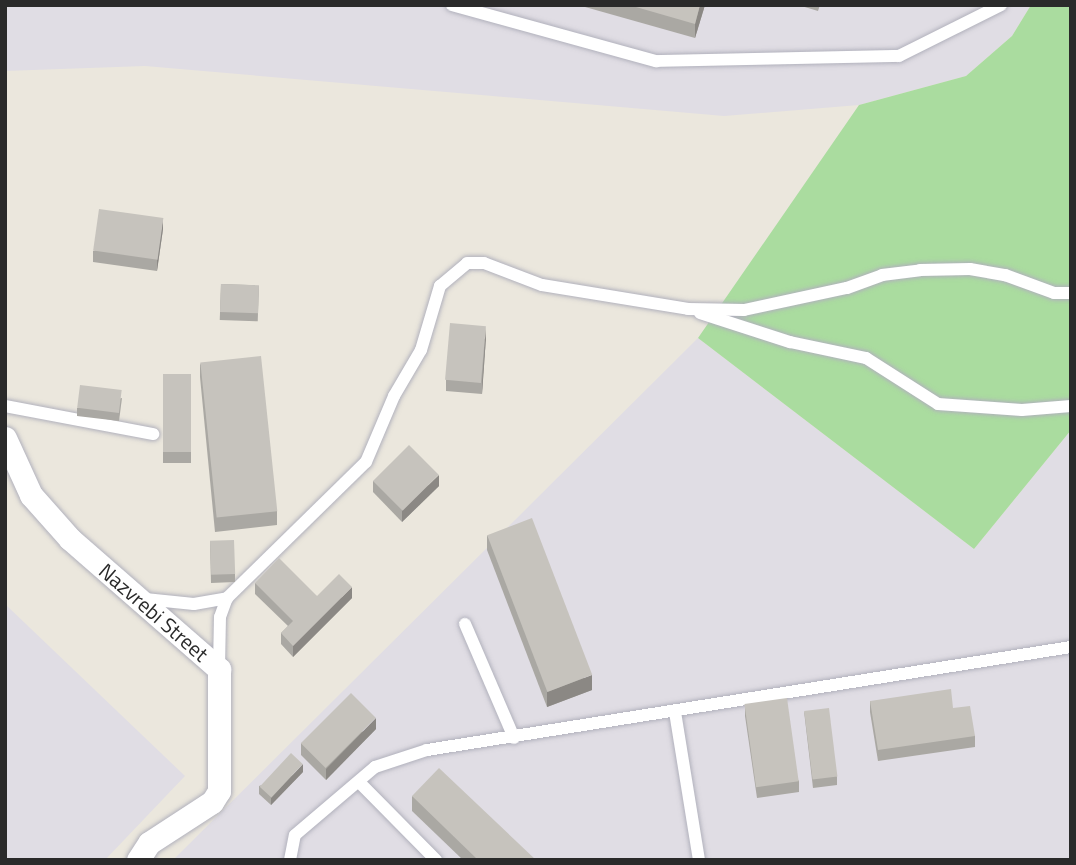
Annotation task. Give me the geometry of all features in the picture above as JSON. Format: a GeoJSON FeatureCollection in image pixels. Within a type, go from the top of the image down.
{"type":"FeatureCollection","features":[{"type":"Feature","properties":{"kind":"street","name":"Nazvrebi Street"},"geometry":{"type":"LineString","coordinates":[[5,438],[31,495],[70,539],[141,598],[219,669],[219,791],[212,803],[149,843],[138,860]]}},
{"type":"Feature","properties":{"kind":"lane"},"geometry":{"type":"LineString","coordinates":[[452,5],[669,61],[899,57],[1001,5]]}},
{"type":"Feature","properties":{"kind":"lane"},"geometry":{"type":"LineString","coordinates":[[219,669],[220,617],[228,598],[366,462],[394,396],[421,350],[440,286],[453,271],[467,263],[484,263],[542,285],[688,309],[744,310],[847,288],[882,275],[920,270],[970,269],[1005,275],[1054,293],[1071,293]]}},
{"type":"Feature","properties":{"kind":"lane"},"geometry":{"type":"LineString","coordinates":[[688,309],[790,342],[866,358],[938,404],[1022,410],[1071,406]]}},
{"type":"Feature","properties":{"kind":"lane"},"geometry":{"type":"LineString","coordinates":[[5,406],[153,434]]}},
{"type":"Feature","properties":{"kind":"lane"},"geometry":{"type":"LineString","coordinates":[[141,598],[194,604],[228,598]]}},
{"type":"Feature","properties":{"kind":"lane"},"geometry":{"type":"LineString","coordinates":[[465,624],[514,738]]}},
{"type":"Feature","properties":{"kind":"lane"},"geometry":{"type":"LineString","coordinates":[[290,860],[295,835],[375,767],[427,750],[1071,647]]}},
{"type":"Feature","properties":{"kind":"lane"},"geometry":{"type":"LineString","coordinates":[[675,712],[699,860]]}},
{"type":"Feature","properties":{"kind":"lane"},"geometry":{"type":"LineString","coordinates":[[359,782],[436,860]]}},
{"type":"Feature","properties":{"kind":"shaded area"},"geometry":{"type":"Polygon","coordinates":[[[5,5],[1031,5],[1012,36],[966,76],[859,105],[724,116],[145,66],[5,71],[5,5]]]}},
{"type":"Feature","properties":{"kind":"shaded area"},"geometry":{"type":"Polygon","coordinates":[[[698,338],[974,549],[1071,430],[1071,860],[173,860],[698,338]]]}},
{"type":"Feature","properties":{"kind":"shaded area"},"geometry":{"type":"Polygon","coordinates":[[[5,604],[185,776],[105,860],[5,860],[5,604]]]}},
{"type":"Feature","properties":{"kind":"green space"},"geometry":{"type":"Polygon","coordinates":[[[1031,5],[1071,5],[1071,430],[974,549],[698,338],[859,105],[966,76],[1012,36],[1031,5]]]}},
{"type":"Feature","properties":{"kind":"building"},"geometry":{"type":"Polygon","coordinates":[[[629,5],[700,5],[695,24],[629,5]]]}},
{"type":"Feature","properties":{"kind":"building"},"geometry":{"type":"Polygon","coordinates":[[[99,209],[163,218],[158,260],[93,251],[99,209]]]}},
{"type":"Feature","properties":{"kind":"building"},"geometry":{"type":"Polygon","coordinates":[[[221,284],[259,285],[258,313],[220,312],[221,284]]]}},
{"type":"Feature","properties":{"kind":"building"},"geometry":{"type":"Polygon","coordinates":[[[450,323],[486,326],[481,383],[445,380],[450,323]]]}},
{"type":"Feature","properties":{"kind":"building"},"geometry":{"type":"Polygon","coordinates":[[[261,356],[277,511],[217,518],[200,362],[261,356]]]}},
{"type":"Feature","properties":{"kind":"building"},"geometry":{"type":"Polygon","coordinates":[[[163,374],[191,374],[191,452],[163,452],[163,374]]]}},
{"type":"Feature","properties":{"kind":"building"},"geometry":{"type":"Polygon","coordinates":[[[80,385],[122,390],[119,413],[77,408],[80,385]]]}},
{"type":"Feature","properties":{"kind":"building"},"geometry":{"type":"Polygon","coordinates":[[[409,445],[439,475],[403,511],[373,481],[409,445]]]}},
{"type":"Feature","properties":{"kind":"building"},"geometry":{"type":"Polygon","coordinates":[[[532,518],[592,675],[547,692],[487,535],[532,518]]]}},
{"type":"Feature","properties":{"kind":"building"},"geometry":{"type":"Polygon","coordinates":[[[234,540],[235,574],[211,575],[210,541],[234,540]]]}},
{"type":"Feature","properties":{"kind":"building"},"geometry":{"type":"Polygon","coordinates":[[[279,558],[317,596],[339,574],[352,587],[293,646],[281,633],[293,621],[255,583],[279,558]]]}},
{"type":"Feature","properties":{"kind":"building"},"geometry":{"type":"Polygon","coordinates":[[[951,689],[953,708],[970,706],[975,736],[878,750],[870,701],[951,689]]]}},
{"type":"Feature","properties":{"kind":"building"},"geometry":{"type":"Polygon","coordinates":[[[351,693],[376,718],[326,768],[301,743],[351,693]]]}},
{"type":"Feature","properties":{"kind":"building"},"geometry":{"type":"Polygon","coordinates":[[[787,698],[799,781],[756,787],[744,704],[787,698]]]}},
{"type":"Feature","properties":{"kind":"building"},"geometry":{"type":"Polygon","coordinates":[[[829,708],[837,776],[813,780],[804,711],[829,708]]]}},
{"type":"Feature","properties":{"kind":"building"},"geometry":{"type":"Polygon","coordinates":[[[291,753],[303,764],[271,798],[260,787],[291,753]]]}},
{"type":"Feature","properties":{"kind":"building"},"geometry":{"type":"Polygon","coordinates":[[[439,768],[536,860],[478,860],[412,796],[439,768]]]}}]}
